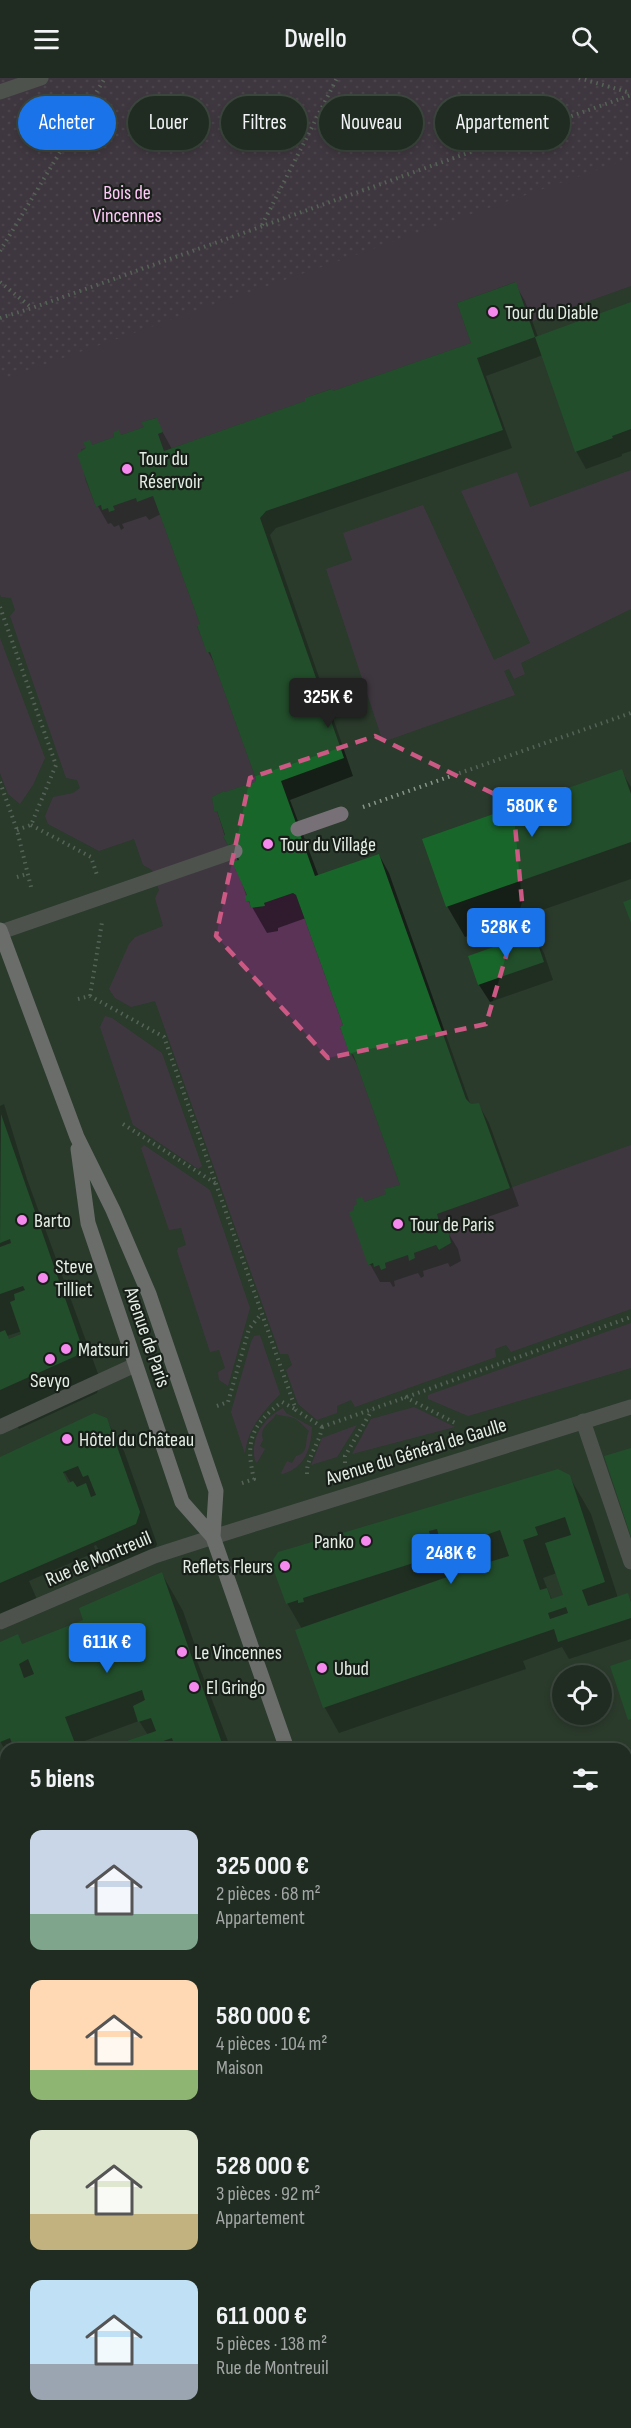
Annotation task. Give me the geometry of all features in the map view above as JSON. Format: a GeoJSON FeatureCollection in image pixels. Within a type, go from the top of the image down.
{"type":"FeatureCollection","features":[{"type":"Feature","properties":{"kind":"main road","name":"Avenue de Paris"},"geometry":{"type":"LineString","coordinates":[[0,932],[77,1137],[113,1210],[149,1294],[216,1491],[213,1537]]}},
{"type":"Feature","properties":{"kind":"main road","name":"Avenue de Paris"},"geometry":{"type":"LineString","coordinates":[[77,1137],[88,1223],[182,1502],[213,1537],[285,1743]]}},
{"type":"Feature","properties":{"kind":"street"},"geometry":{"type":"LineString","coordinates":[[0,92],[41,78]]}},
{"type":"Feature","properties":{"kind":"street"},"geometry":{"type":"LineString","coordinates":[[298,829],[341,814]]}},
{"type":"Feature","properties":{"kind":"street"},"geometry":{"type":"LineString","coordinates":[[0,932],[235,851]]}},
{"type":"Feature","properties":{"kind":"street"},"geometry":{"type":"LineString","coordinates":[[0,1427],[135,1365]]}},
{"type":"Feature","properties":{"kind":"street","name":"Avenue du Général de Gaulle"},"geometry":{"type":"LineString","coordinates":[[213,1537],[583,1420],[631,1407]]}},
{"type":"Feature","properties":{"kind":"street"},"geometry":{"type":"LineString","coordinates":[[583,1420],[631,1562]]}},
{"type":"Feature","properties":{"kind":"street","name":"Rue de Montreuil"},"geometry":{"type":"LineString","coordinates":[[0,1622],[154,1556],[213,1537]]}},
{"type":"Feature","properties":{"kind":"path"},"geometry":{"type":"LineString","coordinates":[[0,251],[105,78]]}},
{"type":"Feature","properties":{"kind":"path"},"geometry":{"type":"LineString","coordinates":[[261,226],[337,78]]}},
{"type":"Feature","properties":{"kind":"path"},"geometry":{"type":"LineString","coordinates":[[579,78],[631,94]]}},
{"type":"Feature","properties":{"kind":"path"},"geometry":{"type":"LineString","coordinates":[[0,318],[631,94]]}},
{"type":"Feature","properties":{"kind":"path"},"geometry":{"type":"LineString","coordinates":[[0,282],[32,308]]}},
{"type":"Feature","properties":{"kind":"path"},"geometry":{"type":"LineString","coordinates":[[0,607],[56,765],[31,825]]}},
{"type":"Feature","properties":{"kind":"path"},"geometry":{"type":"LineString","coordinates":[[341,814],[631,713]]}},
{"type":"Feature","properties":{"kind":"path"},"geometry":{"type":"LineString","coordinates":[[0,782],[17,830],[31,887]]}},
{"type":"Feature","properties":{"kind":"path"},"geometry":{"type":"LineString","coordinates":[[17,830],[31,825],[91,857],[106,897],[90,996]]}},
{"type":"Feature","properties":{"kind":"path"},"geometry":{"type":"LineString","coordinates":[[17,877],[27,874]]}},
{"type":"Feature","properties":{"kind":"path"},"geometry":{"type":"LineString","coordinates":[[78,999],[90,996],[164,1036],[296,1410]]}},
{"type":"Feature","properties":{"kind":"path"},"geometry":{"type":"LineString","coordinates":[[123,1124],[216,1184]]}},
{"type":"Feature","properties":{"kind":"path"},"geometry":{"type":"LineString","coordinates":[[217,1406],[228,1402],[249,1329],[261,1313]]}},
{"type":"Feature","properties":{"kind":"path"},"geometry":{"type":"LineString","coordinates":[[322,1427],[631,1317]]}},
{"type":"Feature","properties":{"kind":"path"},"geometry":{"type":"LineString","coordinates":[[405,1397],[458,1424]]}},
{"type":"Feature","properties":{"kind":"path"},"geometry":{"type":"LineString","coordinates":[[242,1483],[254,1479],[249,1459],[249,1445],[256,1426],[265,1415],[282,1402],[322,1427]]}},
{"type":"Feature","properties":{"kind":"path"},"geometry":{"type":"LineString","coordinates":[[345,1462],[345,1456],[372,1409]]}},
{"type":"Feature","properties":{"kind":"path"},"geometry":{"type":"LineString","coordinates":[[307,1474],[307,1467],[321,1436],[322,1427]]}},
{"type":"Feature","properties":{"kind":"highlighted area"},"geometry":{"type":"Polygon","coordinates":[[[375,736],[513,803],[522,902],[486,1024],[328,1058],[216,936],[250,778],[375,736]]]}},
{"type":"Feature","properties":{"kind":"green space","name":"Bois de Vincennes"},"geometry":{"type":"Polygon","coordinates":[[[0,78],[631,78],[631,158],[0,380],[0,78]]]}},
{"type":"Feature","properties":{"kind":"green space"},"geometry":{"type":"Polygon","coordinates":[[[631,120],[631,286],[530,322],[515,282],[457,303],[471,343],[333,391],[331,389],[305,398],[305,401],[164,451],[158,434],[163,432],[156,418],[142,422],[144,427],[121,435],[113,432],[114,437],[92,445],[84,443],[86,448],[81,449],[85,479],[96,507],[101,505],[108,508],[110,512],[115,510],[113,506],[136,498],[137,502],[153,496],[200,624],[197,626],[207,652],[210,652],[256,779],[255,782],[212,797],[214,811],[217,811],[225,835],[223,837],[228,845],[233,844],[239,860],[234,861],[236,871],[238,871],[246,895],[246,901],[249,901],[251,908],[264,906],[264,903],[293,893],[296,895],[343,1025],[340,1027],[350,1054],[353,1054],[400,1185],[385,1189],[386,1194],[353,1206],[369,1265],[379,1265],[381,1270],[386,1268],[385,1263],[408,1255],[410,1260],[415,1258],[414,1253],[436,1245],[439,1250],[451,1243],[448,1230],[442,1231],[437,1214],[631,1145],[631,1309],[511,1352],[506,1345],[495,1349],[496,1357],[355,1407],[351,1400],[337,1406],[337,1413],[317,1420],[298,1404],[286,1370],[292,1365],[288,1354],[280,1354],[155,1001],[131,1007],[115,998],[109,989],[129,944],[135,937],[163,926],[155,898],[159,890],[152,870],[143,865],[134,839],[99,851],[48,824],[45,816],[53,797],[73,793],[80,788],[77,780],[66,778],[10,616],[15,610],[11,598],[1,597],[0,594],[0,325],[539,150],[570,150],[570,140],[631,120]]]}},
{"type":"Feature","properties":{"kind":"green space"},"geometry":{"type":"Polygon","coordinates":[[[631,470],[631,609],[521,663],[525,674],[514,679],[509,669],[504,671],[515,695],[383,742],[326,569],[352,560],[343,533],[423,505],[494,660],[530,643],[461,491],[517,472],[530,507],[631,470]]]}},
{"type":"Feature","properties":{"kind":"green space"},"geometry":{"type":"Polygon","coordinates":[[[0,638],[45,758],[33,785],[20,804],[8,794],[0,773],[0,638]]]}},
{"type":"Feature","properties":{"kind":"green space"},"geometry":{"type":"Polygon","coordinates":[[[105,1016],[112,1018],[162,1053],[202,1166],[198,1169],[133,1125],[100,1027],[105,1016]]]}},
{"type":"Feature","properties":{"kind":"green space"},"geometry":{"type":"Polygon","coordinates":[[[144,1145],[210,1190],[250,1308],[228,1386],[219,1380],[218,1372],[225,1368],[219,1350],[210,1352],[177,1251],[178,1248],[186,1245],[181,1228],[169,1230],[141,1148],[144,1145]]]}},
{"type":"Feature","properties":{"kind":"green space"},"geometry":{"type":"Polygon","coordinates":[[[631,1323],[631,1368],[468,1416],[428,1399],[428,1395],[631,1323]]]}},
{"type":"Feature","properties":{"kind":"green space"},"geometry":{"type":"Polygon","coordinates":[[[260,1335],[280,1394],[253,1428],[245,1454],[231,1412],[251,1342],[254,1336],[260,1335]]]}},
{"type":"Feature","properties":{"kind":"green space"},"geometry":{"type":"Polygon","coordinates":[[[414,1407],[455,1427],[352,1454],[371,1419],[414,1407]]]}},
{"type":"Feature","properties":{"kind":"green space"},"geometry":{"type":"Polygon","coordinates":[[[283,1408],[286,1413],[312,1427],[305,1457],[296,1467],[282,1474],[287,1461],[292,1463],[296,1456],[305,1449],[309,1431],[292,1417],[276,1414],[262,1431],[263,1440],[260,1446],[265,1449],[257,1463],[254,1444],[264,1423],[283,1408]]]}},
{"type":"Feature","properties":{"kind":"green space"},"geometry":{"type":"Polygon","coordinates":[[[357,1425],[337,1457],[311,1465],[322,1438],[357,1425]]]}},
{"type":"Feature","properties":{"kind":"building"},"geometry":{"type":"Polygon","coordinates":[[[516,282],[535,337],[477,358],[503,430],[266,511],[260,518],[344,758],[281,781],[315,876],[379,854],[466,1099],[471,1104],[479,1103],[510,1188],[437,1214],[442,1231],[448,1229],[451,1243],[439,1250],[436,1245],[414,1253],[415,1258],[409,1261],[408,1255],[385,1263],[386,1268],[381,1270],[379,1265],[374,1267],[373,1263],[368,1265],[349,1212],[354,1210],[353,1206],[357,1204],[356,1199],[362,1197],[364,1202],[386,1194],[384,1189],[400,1185],[353,1054],[350,1055],[340,1027],[343,1025],[296,895],[293,893],[264,903],[265,906],[251,908],[249,901],[246,901],[245,896],[247,895],[234,866],[234,861],[239,860],[233,844],[228,845],[223,836],[225,835],[217,811],[214,811],[212,797],[255,782],[256,779],[210,652],[207,653],[197,625],[200,624],[153,496],[137,502],[136,498],[113,506],[115,510],[109,512],[108,508],[102,510],[101,505],[96,507],[77,454],[86,448],[83,442],[90,440],[92,445],[114,437],[113,432],[119,430],[121,435],[144,427],[141,422],[157,418],[163,432],[158,434],[164,451],[305,401],[305,398],[332,389],[333,391],[471,343],[457,303],[516,282]]]}},
{"type":"Feature","properties":{"kind":"building"},"geometry":{"type":"Polygon","coordinates":[[[631,302],[631,429],[575,452],[535,337],[631,302]]]}},
{"type":"Feature","properties":{"kind":"building"},"geometry":{"type":"Polygon","coordinates":[[[622,769],[631,794],[631,842],[446,907],[422,839],[622,769]]]}},
{"type":"Feature","properties":{"kind":"building"},"geometry":{"type":"Polygon","coordinates":[[[631,899],[631,923],[623,902],[631,899]]]}},
{"type":"Feature","properties":{"kind":"building"},"geometry":{"type":"Polygon","coordinates":[[[534,933],[544,962],[478,985],[468,956],[534,933]]]}},
{"type":"Feature","properties":{"kind":"building"},"geometry":{"type":"Polygon","coordinates":[[[1,1114],[81,1344],[76,1356],[0,1390],[0,1332],[5,1330],[9,1339],[21,1334],[10,1302],[15,1300],[14,1294],[25,1290],[23,1286],[0,1294],[0,1247],[11,1243],[10,1239],[0,1243],[1,1114]]]}},
{"type":"Feature","properties":{"kind":"building"},"geometry":{"type":"Polygon","coordinates":[[[94,1413],[107,1418],[140,1512],[136,1524],[0,1583],[0,1457],[94,1413]],[[78,1466],[63,1472],[68,1483],[73,1481],[77,1487],[86,1483],[91,1497],[96,1495],[88,1475],[83,1477],[78,1466]]]}},
{"type":"Feature","properties":{"kind":"building"},"geometry":{"type":"Polygon","coordinates":[[[631,1448],[631,1537],[604,1456],[631,1448]]]}},
{"type":"Feature","properties":{"kind":"building"},"geometry":{"type":"Polygon","coordinates":[[[558,1469],[570,1475],[605,1582],[582,1590],[588,1606],[628,1593],[631,1602],[631,1618],[558,1642],[554,1629],[323,1708],[295,1630],[450,1576],[448,1563],[445,1553],[303,1598],[304,1602],[298,1603],[298,1600],[286,1604],[271,1563],[278,1552],[558,1469]],[[565,1517],[535,1527],[538,1535],[523,1540],[540,1590],[547,1588],[551,1599],[563,1595],[545,1543],[571,1535],[565,1517]],[[437,1529],[429,1531],[431,1539],[439,1537],[437,1529]],[[500,1530],[477,1538],[486,1563],[509,1556],[500,1530]],[[566,1607],[548,1613],[550,1619],[568,1613],[566,1607]]]}},
{"type":"Feature","properties":{"kind":"building"},"geometry":{"type":"Polygon","coordinates":[[[162,1572],[222,1743],[173,1743],[172,1738],[157,1743],[121,1743],[156,1731],[151,1718],[138,1722],[133,1706],[145,1700],[142,1690],[65,1717],[75,1743],[12,1743],[10,1738],[0,1742],[0,1642],[18,1634],[22,1644],[83,1620],[79,1608],[162,1572]],[[28,1659],[19,1664],[24,1678],[34,1674],[28,1659]]]}},
{"type":"Feature","properties":{"kind":"building"},"geometry":{"type":"Polygon","coordinates":[[[631,1659],[631,1719],[628,1720],[612,1672],[612,1665],[631,1659]]]}},
{"type":"Feature","properties":{"kind":"place","name":"Tour du Diable"},"geometry":{"type":"Point","coordinates":[493,312]}},
{"type":"Feature","properties":{"kind":"place","name":"Tour du Réservoir"},"geometry":{"type":"Point","coordinates":[127,469]}},
{"type":"Feature","properties":{"kind":"place","name":"Tour du Village"},"geometry":{"type":"Point","coordinates":[268,844]}},
{"type":"Feature","properties":{"kind":"place","name":"Barto"},"geometry":{"type":"Point","coordinates":[22,1220]}},
{"type":"Feature","properties":{"kind":"place","name":"Tour de Paris"},"geometry":{"type":"Point","coordinates":[398,1224]}},
{"type":"Feature","properties":{"kind":"place","name":"Steve Tilliet"},"geometry":{"type":"Point","coordinates":[43,1278]}},
{"type":"Feature","properties":{"kind":"place","name":"Matsuri"},"geometry":{"type":"Point","coordinates":[66,1349]}},
{"type":"Feature","properties":{"kind":"place","name":"Sevyo"},"geometry":{"type":"Point","coordinates":[50,1359]}},
{"type":"Feature","properties":{"kind":"place","name":"Hôtel du Château"},"geometry":{"type":"Point","coordinates":[67,1439]}},
{"type":"Feature","properties":{"kind":"place","name":"Panko"},"geometry":{"type":"Point","coordinates":[366,1541]}},
{"type":"Feature","properties":{"kind":"place","name":"Reflets Fleurs"},"geometry":{"type":"Point","coordinates":[285,1566]}},
{"type":"Feature","properties":{"kind":"place","name":"Le Vincennes"},"geometry":{"type":"Point","coordinates":[182,1652]}},
{"type":"Feature","properties":{"kind":"place","name":"Ubud"},"geometry":{"type":"Point","coordinates":[322,1668]}},
{"type":"Feature","properties":{"kind":"place","name":"El Gringo"},"geometry":{"type":"Point","coordinates":[194,1687]}}]}
